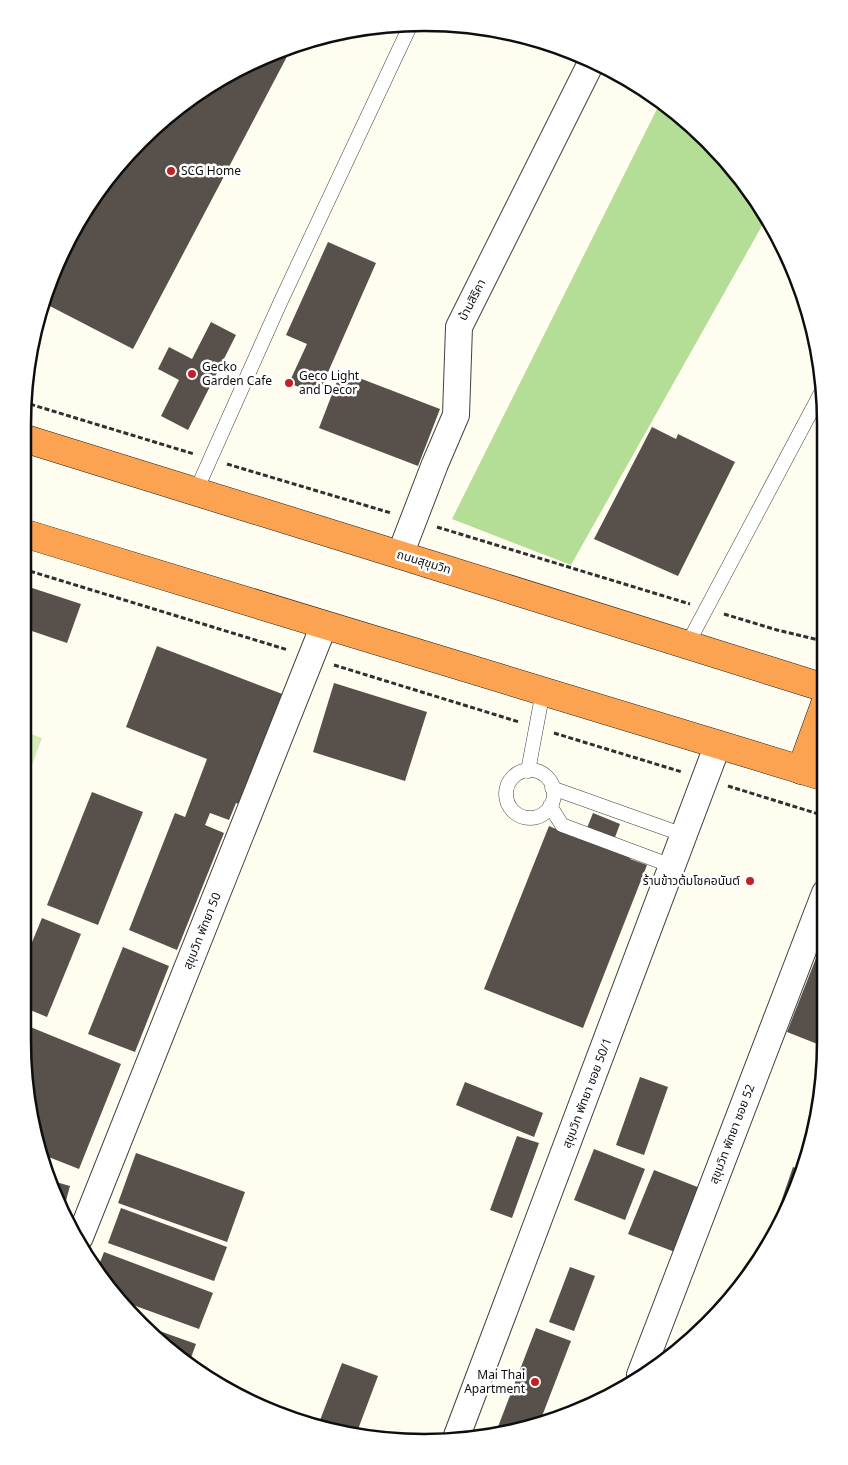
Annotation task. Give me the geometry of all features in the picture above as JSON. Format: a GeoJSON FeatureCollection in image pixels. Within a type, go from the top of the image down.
{"type":"FeatureCollection","features":[{"type":"Feature","properties":{"kind":"highway","name":"ถนนสุขุมวิท"},"geometry":{"type":"LineString","coordinates":[[31,440],[817,686]]}},
{"type":"Feature","properties":{"kind":"highway"},"geometry":{"type":"LineString","coordinates":[[31,535],[813,773],[817,750]]}},
{"type":"Feature","properties":{"kind":"street","name":"บ้านสิริคา"},"geometry":{"type":"LineString","coordinates":[[400,555],[456,415],[459,327],[589,68]]}},
{"type":"Feature","properties":{"kind":"street","name":"สุขุมวิท พัทยา 50"},"geometry":{"type":"LineString","coordinates":[[82,1233],[324,625]]}},
{"type":"Feature","properties":{"kind":"street","name":"สุขุมวิท พัทยา ซอย 50/1"},"geometry":{"type":"LineString","coordinates":[[458,1432],[718,744]]}},
{"type":"Feature","properties":{"kind":"street","name":"สุขุมวิท พัทยา ซอย 52"},"geometry":{"type":"LineString","coordinates":[[643,1367],[817,914]]}},
{"type":"Feature","properties":{"kind":"lane"},"geometry":{"type":"LineString","coordinates":[[196,491],[284,294],[407,32]]}},
{"type":"Feature","properties":{"kind":"lane"},"geometry":{"type":"LineString","coordinates":[[687,645],[816,402]]}},
{"type":"Feature","properties":{"kind":"lane"},"geometry":{"type":"LineString","coordinates":[[528,771],[543,691]]}},
{"type":"Feature","properties":{"kind":"lane"},"geometry":{"type":"LineString","coordinates":[[528,771],[540,772],[546,777],[552,788],[553,799],[550,806],[539,816],[532,818],[517,815],[511,810],[507,803],[506,795],[507,787],[517,774],[528,771]]}},
{"type":"Feature","properties":{"kind":"lane"},"geometry":{"type":"LineString","coordinates":[[552,788],[684,834]]}},
{"type":"Feature","properties":{"kind":"lane"},"geometry":{"type":"LineString","coordinates":[[550,806],[562,825],[672,866]]}},
{"type":"Feature","properties":{"kind":"path"},"geometry":{"type":"LineString","coordinates":[[31,571],[817,814]]}},
{"type":"Feature","properties":{"kind":"green space"},"geometry":{"type":"Polygon","coordinates":[[[657,108],[702,146],[736,185],[762,225],[571,565],[452,519],[657,108]]]}},
{"type":"Feature","properties":{"kind":"green space"},"geometry":{"type":"Polygon","coordinates":[[[31,734],[42,738],[31,768],[31,734]]]}},
{"type":"Feature","properties":{"kind":"building","name":"SCG Home"},"geometry":{"type":"Polygon","coordinates":[[[287,56],[133,349],[50,306],[72,250],[97,206],[112,185],[146,146],[185,112],[206,97],[250,72],[287,56]]]}},
{"type":"Feature","properties":{"kind":"building"},"geometry":{"type":"Polygon","coordinates":[[[328,242],[376,263],[318,395],[289,383],[307,344],[286,335],[328,242]]]}},
{"type":"Feature","properties":{"kind":"building","name":"Gecko Garden Cafe"},"geometry":{"type":"Polygon","coordinates":[[[211,322],[236,335],[188,430],[161,416],[179,380],[158,369],[169,347],[192,359],[211,322]]]}},
{"type":"Feature","properties":{"kind":"building"},"geometry":{"type":"Polygon","coordinates":[[[341,371],[440,409],[418,466],[319,428],[341,371]]]}},
{"type":"Feature","properties":{"kind":"building"},"geometry":{"type":"Polygon","coordinates":[[[652,427],[676,439],[678,434],[735,462],[678,576],[594,539],[652,427]]]}},
{"type":"Feature","properties":{"kind":"building"},"geometry":{"type":"Polygon","coordinates":[[[31,588],[81,604],[67,643],[31,631],[31,588]]]}},
{"type":"Feature","properties":{"kind":"building"},"geometry":{"type":"Polygon","coordinates":[[[157,646],[285,695],[243,805],[236,803],[229,820],[210,813],[205,825],[224,833],[177,950],[129,930],[175,813],[185,817],[207,759],[126,727],[157,646]]]}},
{"type":"Feature","properties":{"kind":"building"},"geometry":{"type":"Polygon","coordinates":[[[334,683],[427,712],[405,781],[313,752],[334,683]]]}},
{"type":"Feature","properties":{"kind":"building"},"geometry":{"type":"Polygon","coordinates":[[[92,792],[143,812],[98,925],[47,905],[92,792]]]}},
{"type":"Feature","properties":{"kind":"building"},"geometry":{"type":"Polygon","coordinates":[[[593,813],[620,824],[614,840],[634,848],[630,859],[647,865],[583,1028],[484,989],[549,826],[563,832],[587,828],[593,813]]]}},
{"type":"Feature","properties":{"kind":"building"},"geometry":{"type":"Polygon","coordinates":[[[42,918],[81,934],[47,1017],[31,1010],[31,945],[42,918]]]}},
{"type":"Feature","properties":{"kind":"building"},"geometry":{"type":"Polygon","coordinates":[[[123,947],[169,966],[135,1052],[88,1034],[123,947]]]}},
{"type":"Feature","properties":{"kind":"building"},"geometry":{"type":"Polygon","coordinates":[[[817,956],[817,1044],[787,1032],[817,956]]]}},
{"type":"Feature","properties":{"kind":"building"},"geometry":{"type":"Polygon","coordinates":[[[31,1027],[121,1064],[79,1169],[49,1157],[39,1118],[35,1092],[31,1027]]]}},
{"type":"Feature","properties":{"kind":"building"},"geometry":{"type":"Polygon","coordinates":[[[640,1077],[668,1087],[644,1155],[616,1145],[640,1077]]]}},
{"type":"Feature","properties":{"kind":"building"},"geometry":{"type":"Polygon","coordinates":[[[465,1082],[543,1113],[534,1137],[456,1105],[465,1082]]]}},
{"type":"Feature","properties":{"kind":"building"},"geometry":{"type":"Polygon","coordinates":[[[517,1136],[539,1143],[512,1218],[490,1210],[517,1136]]]}},
{"type":"Feature","properties":{"kind":"building"},"geometry":{"type":"Polygon","coordinates":[[[594,1149],[645,1169],[625,1220],[574,1200],[594,1149]]]}},
{"type":"Feature","properties":{"kind":"building"},"geometry":{"type":"Polygon","coordinates":[[[136,1153],[245,1192],[227,1242],[118,1203],[136,1153]]]}},
{"type":"Feature","properties":{"kind":"building"},"geometry":{"type":"Polygon","coordinates":[[[793,1167],[796,1168],[787,1191],[778,1211],[793,1167]]]}},
{"type":"Feature","properties":{"kind":"building"},"geometry":{"type":"Polygon","coordinates":[[[654,1170],[700,1188],[675,1252],[628,1234],[654,1170]]]}},
{"type":"Feature","properties":{"kind":"building"},"geometry":{"type":"Polygon","coordinates":[[[58,1183],[70,1186],[66,1201],[58,1183]]]}},
{"type":"Feature","properties":{"kind":"building"},"geometry":{"type":"Polygon","coordinates":[[[121,1208],[227,1247],[214,1281],[108,1243],[121,1208]]]}},
{"type":"Feature","properties":{"kind":"building"},"geometry":{"type":"Polygon","coordinates":[[[104,1252],[213,1293],[199,1329],[134,1305],[100,1263],[104,1252]]]}},
{"type":"Feature","properties":{"kind":"building"},"geometry":{"type":"Polygon","coordinates":[[[570,1267],[595,1276],[574,1331],[549,1322],[570,1267]]]}},
{"type":"Feature","properties":{"kind":"building","name":"Mai Thai Apartment"},"geometry":{"type":"Polygon","coordinates":[[[536,1328],[571,1341],[542,1415],[498,1426],[536,1328]]]}},
{"type":"Feature","properties":{"kind":"building"},"geometry":{"type":"Polygon","coordinates":[[[159,1331],[196,1344],[191,1357],[159,1331]]]}},
{"type":"Feature","properties":{"kind":"building"},"geometry":{"type":"Polygon","coordinates":[[[342,1363],[378,1376],[359,1428],[320,1419],[342,1363]]]}},
{"type":"Feature","properties":{"kind":"place","name":"SCG Home"},"geometry":{"type":"Point","coordinates":[171,171]}},
{"type":"Feature","properties":{"kind":"place","name":"Gecko Garden Cafe"},"geometry":{"type":"Point","coordinates":[192,374]}},
{"type":"Feature","properties":{"kind":"place","name":"Geco Light and Decor"},"geometry":{"type":"Point","coordinates":[289,383]}},
{"type":"Feature","properties":{"kind":"place","name":"ร้านข้าวต้มโชคอนันต์"},"geometry":{"type":"Point","coordinates":[750,881]}},
{"type":"Feature","properties":{"kind":"place","name":"Mai Thai Apartment"},"geometry":{"type":"Point","coordinates":[535,1382]}}]}
